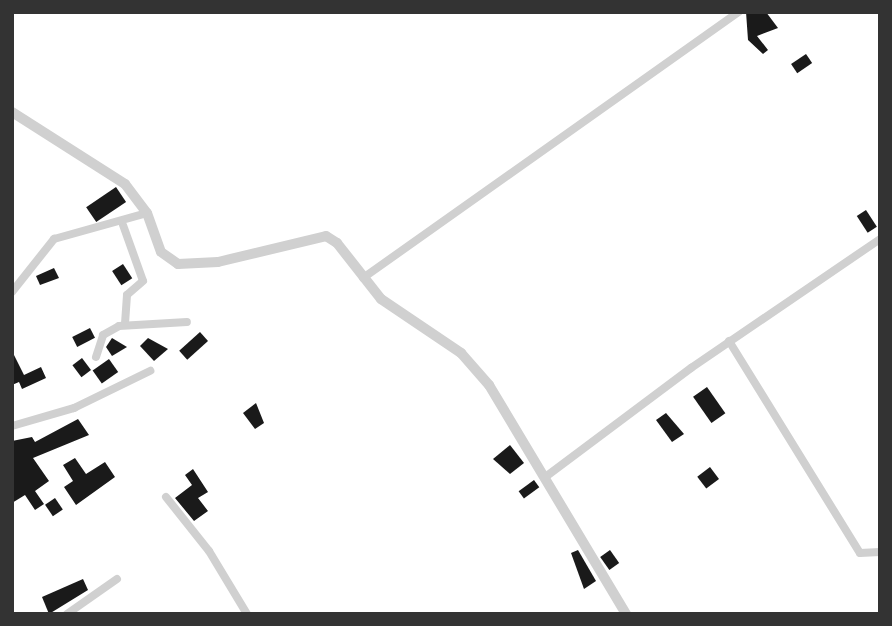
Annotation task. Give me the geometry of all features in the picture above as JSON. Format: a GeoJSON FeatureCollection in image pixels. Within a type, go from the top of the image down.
{"type":"FeatureCollection","features":[{"type":"Feature","properties":{"kind":"street"},"geometry":{"type":"LineString","coordinates":[[363,278],[739,12]]}},
{"type":"Feature","properties":{"kind":"street"},"geometry":{"type":"LineString","coordinates":[[12,112],[94,159],[147,213],[161,251],[178,264],[218,262],[326,236],[363,278],[403,317],[468,359],[626,614]]}},
{"type":"Feature","properties":{"kind":"street"},"geometry":{"type":"LineString","coordinates":[[12,292],[54,239],[122,225],[147,213]]}},
{"type":"Feature","properties":{"kind":"street"},"geometry":{"type":"LineString","coordinates":[[122,225],[143,281],[127,295],[125,324]]}},
{"type":"Feature","properties":{"kind":"street"},"geometry":{"type":"LineString","coordinates":[[544,478],[729,341],[880,239]]}},
{"type":"Feature","properties":{"kind":"street"},"geometry":{"type":"LineString","coordinates":[[96,357],[103,335],[125,324],[187,322]]}},
{"type":"Feature","properties":{"kind":"street"},"geometry":{"type":"LineString","coordinates":[[729,341],[860,553],[880,552]]}},
{"type":"Feature","properties":{"kind":"street"},"geometry":{"type":"LineString","coordinates":[[12,426],[74,408],[150,370]]}},
{"type":"Feature","properties":{"kind":"street"},"geometry":{"type":"LineString","coordinates":[[166,497],[247,614]]}},
{"type":"Feature","properties":{"kind":"street"},"geometry":{"type":"LineString","coordinates":[[67,614],[117,579]]}},
{"type":"Feature","properties":{"kind":"building"},"geometry":{"type":"Polygon","coordinates":[[[746,12],[766,12],[778,28],[757,36],[768,50],[763,54],[748,40],[746,12]]]}},
{"type":"Feature","properties":{"kind":"building"},"geometry":{"type":"Polygon","coordinates":[[[806,54],[812,63],[797,73],[791,64],[806,54]]]}},
{"type":"Feature","properties":{"kind":"building"},"geometry":{"type":"Polygon","coordinates":[[[116,187],[126,202],[96,222],[86,207],[116,187]]]}},
{"type":"Feature","properties":{"kind":"building"},"geometry":{"type":"Polygon","coordinates":[[[866,210],[877,227],[868,233],[857,216],[866,210]]]}},
{"type":"Feature","properties":{"kind":"building"},"geometry":{"type":"Polygon","coordinates":[[[123,264],[132,278],[121,285],[112,271],[123,264]]]}},
{"type":"Feature","properties":{"kind":"building"},"geometry":{"type":"Polygon","coordinates":[[[54,268],[59,278],[40,285],[36,276],[54,268]]]}},
{"type":"Feature","properties":{"kind":"building"},"geometry":{"type":"Polygon","coordinates":[[[90,328],[95,338],[77,347],[72,337],[90,328]]]}},
{"type":"Feature","properties":{"kind":"building"},"geometry":{"type":"Polygon","coordinates":[[[200,332],[208,341],[187,360],[179,351],[200,332]]]}},
{"type":"Feature","properties":{"kind":"building"},"geometry":{"type":"Polygon","coordinates":[[[112,338],[127,347],[112,356],[106,347],[112,338]]]}},
{"type":"Feature","properties":{"kind":"building"},"geometry":{"type":"Polygon","coordinates":[[[148,338],[168,349],[154,361],[140,346],[148,338]]]}},
{"type":"Feature","properties":{"kind":"building"},"geometry":{"type":"Polygon","coordinates":[[[12,351],[24,375],[41,367],[46,378],[22,389],[19,382],[12,385],[12,351]]]}},
{"type":"Feature","properties":{"kind":"building"},"geometry":{"type":"Polygon","coordinates":[[[82,358],[91,370],[81,377],[72,365],[82,358]]]}},
{"type":"Feature","properties":{"kind":"building"},"geometry":{"type":"Polygon","coordinates":[[[109,359],[118,372],[102,384],[93,370],[109,359]]]}},
{"type":"Feature","properties":{"kind":"building"},"geometry":{"type":"Polygon","coordinates":[[[707,387],[725,413],[711,423],[693,397],[707,387]]]}},
{"type":"Feature","properties":{"kind":"building"},"geometry":{"type":"Polygon","coordinates":[[[256,403],[264,423],[255,429],[243,413],[256,403]]]}},
{"type":"Feature","properties":{"kind":"building"},"geometry":{"type":"Polygon","coordinates":[[[666,413],[684,434],[672,442],[656,420],[666,413]]]}},
{"type":"Feature","properties":{"kind":"building"},"geometry":{"type":"Polygon","coordinates":[[[78,419],[89,435],[33,458],[49,481],[35,491],[44,504],[35,510],[25,495],[12,503],[12,441],[32,437],[35,442],[78,419]]]}},
{"type":"Feature","properties":{"kind":"building"},"geometry":{"type":"Polygon","coordinates":[[[510,445],[524,463],[510,474],[493,459],[510,445]]]}},
{"type":"Feature","properties":{"kind":"building"},"geometry":{"type":"Polygon","coordinates":[[[75,458],[86,474],[105,462],[115,477],[76,505],[64,487],[73,481],[63,465],[75,458]]]}},
{"type":"Feature","properties":{"kind":"building"},"geometry":{"type":"Polygon","coordinates":[[[710,467],[719,479],[706,489],[697,477],[710,467]]]}},
{"type":"Feature","properties":{"kind":"building"},"geometry":{"type":"Polygon","coordinates":[[[193,469],[208,492],[198,498],[208,511],[194,521],[175,498],[192,485],[185,475],[193,469]]]}},
{"type":"Feature","properties":{"kind":"building"},"geometry":{"type":"Polygon","coordinates":[[[534,480],[539,487],[524,498],[519,491],[534,480]]]}},
{"type":"Feature","properties":{"kind":"building"},"geometry":{"type":"Polygon","coordinates":[[[55,498],[63,510],[53,516],[45,505],[55,498]]]}},
{"type":"Feature","properties":{"kind":"building"},"geometry":{"type":"Polygon","coordinates":[[[578,550],[596,581],[584,589],[571,553],[578,550]]]}},
{"type":"Feature","properties":{"kind":"building"},"geometry":{"type":"Polygon","coordinates":[[[610,550],[619,563],[609,570],[600,557],[610,550]]]}},
{"type":"Feature","properties":{"kind":"building"},"geometry":{"type":"Polygon","coordinates":[[[83,579],[88,590],[49,614],[42,597],[83,579]]]}}]}
